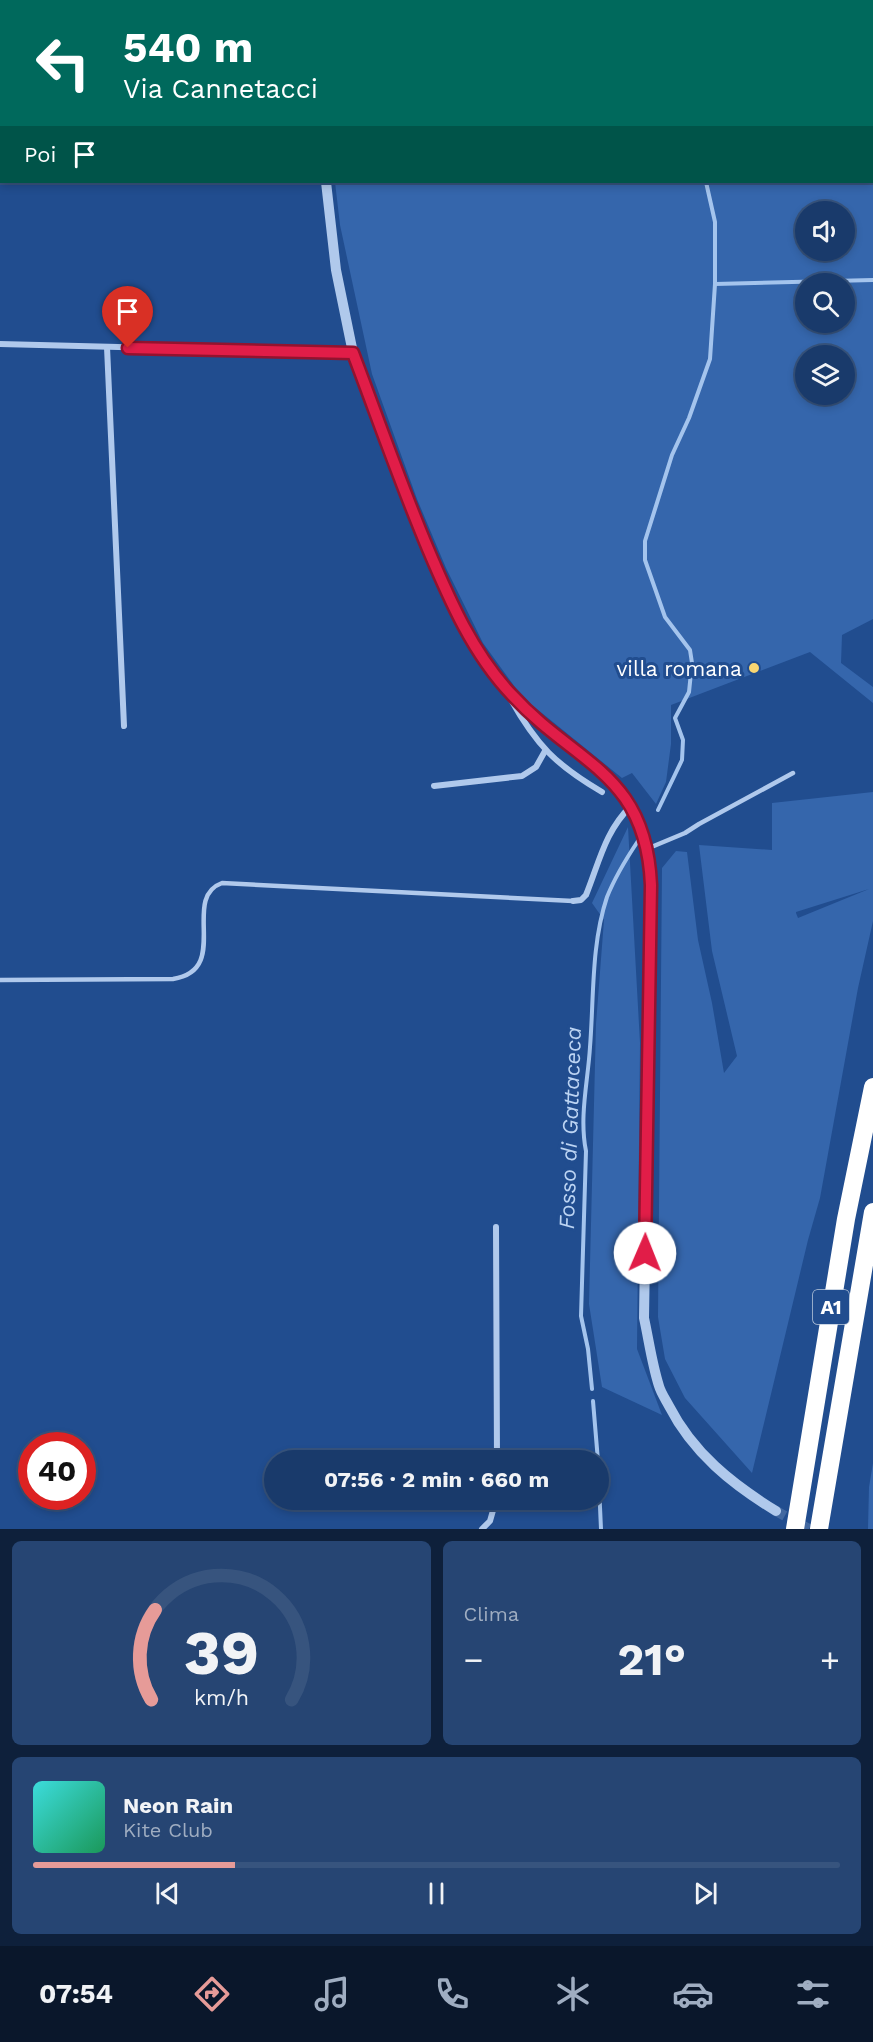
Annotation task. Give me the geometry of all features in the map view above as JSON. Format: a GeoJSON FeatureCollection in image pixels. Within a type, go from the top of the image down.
{"type":"FeatureCollection","features":[{"type":"Feature","properties":{"kind":"highway","name":"A1"},"geometry":{"type":"LineString","coordinates":[[795,1529],[846,1219],[873,1087]]}},
{"type":"Feature","properties":{"kind":"highway","name":"A1"},"geometry":{"type":"LineString","coordinates":[[819,1529],[873,1212]]}},
{"type":"Feature","properties":{"kind":"street"},"geometry":{"type":"LineString","coordinates":[[326,183],[336,270],[353,353],[408,501],[443,583],[475,645],[504,687],[529,730],[545,750],[567,770],[602,792]]}},
{"type":"Feature","properties":{"kind":"street"},"geometry":{"type":"LineString","coordinates":[[0,344],[353,353]]}},
{"type":"Feature","properties":{"kind":"street"},"geometry":{"type":"LineString","coordinates":[[107,347],[124,726]]}},
{"type":"Feature","properties":{"kind":"street"},"geometry":{"type":"LineString","coordinates":[[504,687],[540,722],[608,777],[638,819],[648,849],[651,871],[651,911],[645,1318],[650,1351],[660,1388],[677,1420],[693,1443],[736,1485],[776,1511]]}},
{"type":"Feature","properties":{"kind":"street"},"geometry":{"type":"LineString","coordinates":[[434,786],[522,776],[536,767],[545,750]]}},
{"type":"Feature","properties":{"kind":"street"},"geometry":{"type":"LineString","coordinates":[[573,901],[581,900],[586,896],[611,830],[619,818],[631,807]]}},
{"type":"Feature","properties":{"kind":"street"},"geometry":{"type":"LineString","coordinates":[[496,1227],[496,1450]]}},
{"type":"Feature","properties":{"kind":"street"},"geometry":{"type":"LineString","coordinates":[[482,1529],[489,1521],[493,1510]]}},
{"type":"Feature","properties":{"kind":"lane"},"geometry":{"type":"LineString","coordinates":[[648,849],[685,833],[793,773]]}},
{"type":"Feature","properties":{"kind":"lane"},"geometry":{"type":"LineString","coordinates":[[0,980],[173,979],[186,976],[196,969],[201,959],[206,897],[212,888],[222,883],[573,901]]}},
{"type":"Feature","properties":{"kind":"shaded area"},"geometry":{"type":"Polygon","coordinates":[[[335,183],[873,183],[873,619],[842,635],[841,663],[873,687],[873,703],[810,652],[671,705],[671,744],[666,782],[656,804],[632,773],[622,778],[532,705],[515,687],[483,643],[446,568],[417,499],[372,374],[340,225],[335,183]]]}},
{"type":"Feature","properties":{"kind":"shaded area"},"geometry":{"type":"Polygon","coordinates":[[[873,792],[873,921],[858,988],[820,1198],[752,1473],[685,1398],[665,1359],[658,1317],[662,868],[676,851],[687,852],[698,940],[724,1073],[737,1056],[712,951],[699,845],[772,850],[772,803],[873,792]],[[869,889],[796,912],[798,918],[869,889]]]}},
{"type":"Feature","properties":{"kind":"shaded area"},"geometry":{"type":"Polygon","coordinates":[[[628,827],[640,1043],[637,1349],[662,1415],[602,1387],[589,1304],[596,1024],[604,920],[592,903],[628,827]]]}},
{"type":"Feature","properties":{"kind":"shaded area"},"geometry":{"type":"Polygon","coordinates":[[[873,1463],[873,1529],[868,1529],[869,1487],[873,1463]]]}},
{"type":"Feature","properties":{"kind":"waterway"},"geometry":{"type":"LineString","coordinates":[[658,810],[682,760],[683,740],[675,718],[689,692],[692,663],[690,650],[665,617],[645,560],[645,541],[672,455],[689,418],[710,359],[715,284],[715,222],[706,183]]}},
{"type":"Feature","properties":{"kind":"waterway"},"geometry":{"type":"LineString","coordinates":[[715,284],[873,280]]}},
{"type":"Feature","properties":{"kind":"waterway","name":"Fosso di Gattaceca"},"geometry":{"type":"LineString","coordinates":[[592,1389],[588,1349],[581,1316],[586,1151],[583,1125],[594,971],[598,934],[607,897],[638,841]]}},
{"type":"Feature","properties":{"kind":"waterway","name":"Fosso di Gattaceca"},"geometry":{"type":"LineString","coordinates":[[593,1401],[597,1450]]}},
{"type":"Feature","properties":{"kind":"waterway","name":"Fosso di Gattaceca"},"geometry":{"type":"LineString","coordinates":[[600,1510],[601,1529]]}},
{"type":"Feature","properties":{"kind":"tunnel"},"geometry":{"type":"LineString","coordinates":[[776,1511],[809,1529]]}},
{"type":"Feature","properties":{"kind":"place","name":"villa romana"},"geometry":{"type":"Point","coordinates":[754,668]}},
{"type":"Feature","properties":{"kind":"route"},"geometry":{"type":"LineString","coordinates":[[128,348],[353,353],[408,501],[443,583],[486,663],[521,705],[608,777],[623,794],[638,819],[648,849],[651,871],[645,1253]]}}]}
